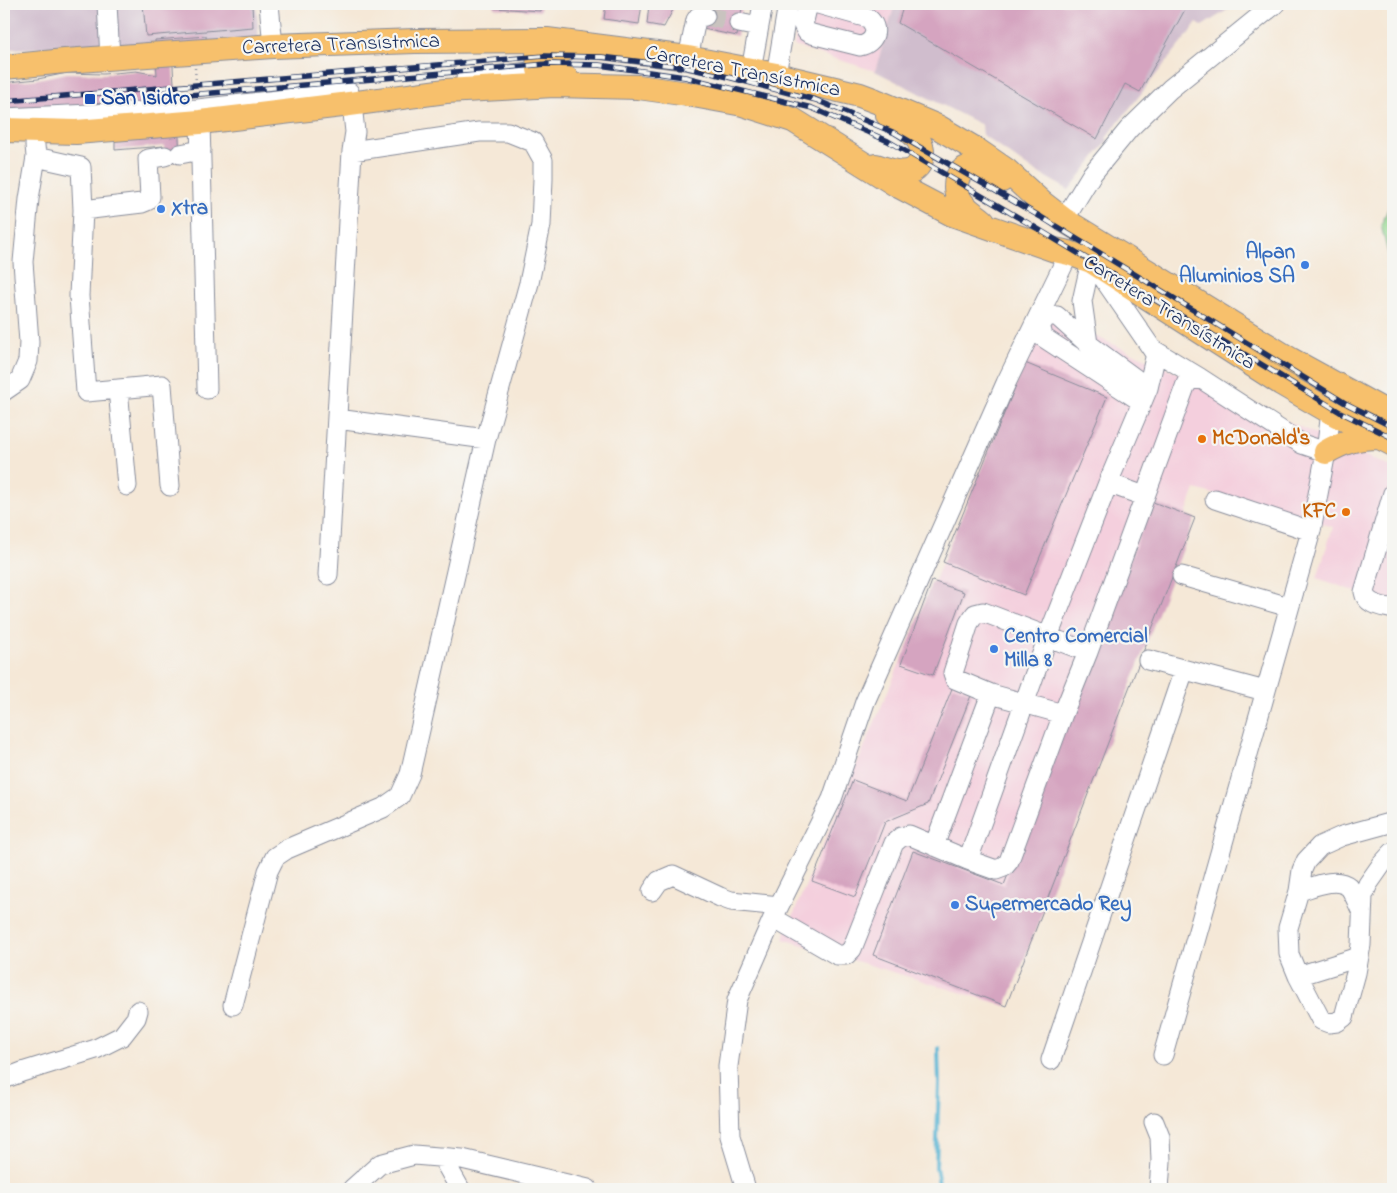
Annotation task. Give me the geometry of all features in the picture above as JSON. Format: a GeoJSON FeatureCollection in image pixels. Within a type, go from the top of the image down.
{"type":"FeatureCollection","features":[{"type":"Feature","properties":{"kind":"main road","name":"Carretera Transístmica"},"geometry":{"type":"LineString","coordinates":[[4,67],[273,46],[415,41],[547,40],[688,58],[776,75],[860,95],[938,127],[968,144],[1007,172],[1064,220],[1291,360],[1393,416]]}},
{"type":"Feature","properties":{"kind":"main road"},"geometry":{"type":"LineString","coordinates":[[638,87],[546,76],[539,62],[542,48],[665,60],[745,73],[751,70]]}},
{"type":"Feature","properties":{"kind":"main road","name":"Carretera Transístmica"},"geometry":{"type":"LineString","coordinates":[[4,130],[76,132],[200,122],[446,91],[554,85],[638,87],[743,104],[792,120],[896,185],[952,214],[1091,261],[1281,383],[1330,412],[1386,440]]}},
{"type":"Feature","properties":{"kind":"main road"},"geometry":{"type":"LineString","coordinates":[[860,95],[912,133],[920,142],[922,152],[920,163],[907,172],[893,172],[860,161]]}},
{"type":"Feature","properties":{"kind":"main road"},"geometry":{"type":"LineString","coordinates":[[996,230],[966,207],[958,198],[955,188],[956,182],[958,176],[965,169],[975,167],[986,171],[1042,203]]}},
{"type":"Feature","properties":{"kind":"main road"},"geometry":{"type":"LineString","coordinates":[[1326,452],[1338,445],[1364,437],[1386,440]]}},
{"type":"Feature","properties":{"kind":"street"},"geometry":{"type":"LineString","coordinates":[[107,4],[110,58]]}},
{"type":"Feature","properties":{"kind":"street"},"geometry":{"type":"LineString","coordinates":[[269,4],[273,46]]}},
{"type":"Feature","properties":{"kind":"street"},"geometry":{"type":"LineString","coordinates":[[751,70],[763,4]]}},
{"type":"Feature","properties":{"kind":"street"},"geometry":{"type":"LineString","coordinates":[[776,75],[788,4]]}},
{"type":"Feature","properties":{"kind":"street"},"geometry":{"type":"LineString","coordinates":[[808,4],[803,25],[807,32],[860,46],[871,41],[875,32],[873,23],[868,18],[818,4]]}},
{"type":"Feature","properties":{"kind":"street"},"geometry":{"type":"LineString","coordinates":[[1064,220],[1092,174],[1129,129],[1170,89],[1274,4]]}},
{"type":"Feature","properties":{"kind":"street"},"geometry":{"type":"LineString","coordinates":[[688,58],[696,20],[698,17],[705,16]]}},
{"type":"Feature","properties":{"kind":"street"},"geometry":{"type":"LineString","coordinates":[[739,23],[758,27]]}},
{"type":"Feature","properties":{"kind":"street"},"geometry":{"type":"LineString","coordinates":[[4,78],[37,72],[148,62],[425,49],[539,62]]}},
{"type":"Feature","properties":{"kind":"street"},"geometry":{"type":"LineString","coordinates":[[4,118],[198,109],[539,62]]}},
{"type":"Feature","properties":{"kind":"street"},"geometry":{"type":"LineString","coordinates":[[328,575],[352,151],[345,133],[347,104]]}},
{"type":"Feature","properties":{"kind":"street"},"geometry":{"type":"LineString","coordinates":[[200,122],[207,389]]}},
{"type":"Feature","properties":{"kind":"street"},"geometry":{"type":"LineString","coordinates":[[4,391],[20,380],[28,361],[29,342],[23,262],[36,157],[33,132]]}},
{"type":"Feature","properties":{"kind":"street"},"geometry":{"type":"LineString","coordinates":[[233,1005],[268,871],[274,858],[287,849],[383,808],[400,796],[410,774],[486,439],[529,283],[541,225],[544,180],[543,160],[533,142],[508,132],[479,132],[352,151]]}},
{"type":"Feature","properties":{"kind":"street"},"geometry":{"type":"LineString","coordinates":[[84,210],[142,204],[150,198],[148,159],[201,150]]}},
{"type":"Feature","properties":{"kind":"street"},"geometry":{"type":"LineString","coordinates":[[36,157],[81,167],[84,210],[79,296],[86,392],[162,385],[170,486]]}},
{"type":"Feature","properties":{"kind":"street"},"geometry":{"type":"LineString","coordinates":[[746,1189],[730,1136],[728,1066],[737,1000],[776,912],[832,799],[865,702],[1006,383],[1038,334],[1069,253]]}},
{"type":"Feature","properties":{"kind":"street"},"geometry":{"type":"LineString","coordinates":[[1088,344],[1082,301],[1091,261]]}},
{"type":"Feature","properties":{"kind":"street"},"geometry":{"type":"LineString","coordinates":[[968,860],[1048,637],[1108,482],[1145,395],[1155,358],[1152,349],[1091,261]]}},
{"type":"Feature","properties":{"kind":"street"},"geometry":{"type":"LineString","coordinates":[[1038,334],[1047,314],[1057,316],[1145,395]]}},
{"type":"Feature","properties":{"kind":"street"},"geometry":{"type":"LineString","coordinates":[[1038,334],[1145,395]]}},
{"type":"Feature","properties":{"kind":"street"},"geometry":{"type":"LineString","coordinates":[[1152,349],[1302,444],[1326,452]]}},
{"type":"Feature","properties":{"kind":"street"},"geometry":{"type":"LineString","coordinates":[[652,891],[659,881],[673,876],[731,901],[776,912],[837,955],[846,955],[852,949],[894,843],[901,837],[909,835],[996,870],[1004,867],[1088,652],[1186,384],[1191,380],[1200,378]]}},
{"type":"Feature","properties":{"kind":"street"},"geometry":{"type":"LineString","coordinates":[[118,389],[127,486]]}},
{"type":"Feature","properties":{"kind":"street"},"geometry":{"type":"LineString","coordinates":[[1164,1055],[1311,530],[1326,452],[1330,412]]}},
{"type":"Feature","properties":{"kind":"street"},"geometry":{"type":"LineString","coordinates":[[337,419],[486,439]]}},
{"type":"Feature","properties":{"kind":"street"},"geometry":{"type":"LineString","coordinates":[[1108,482],[1144,496]]}},
{"type":"Feature","properties":{"kind":"street"},"geometry":{"type":"LineString","coordinates":[[1393,492],[1364,592],[1365,598],[1369,602],[1393,608]]}},
{"type":"Feature","properties":{"kind":"street"},"geometry":{"type":"LineString","coordinates":[[1215,499],[1311,530]]}},
{"type":"Feature","properties":{"kind":"street"},"geometry":{"type":"LineString","coordinates":[[1182,576],[1289,607]]}},
{"type":"Feature","properties":{"kind":"street"},"geometry":{"type":"LineString","coordinates":[[1063,714],[991,694],[955,679],[953,673],[969,623],[975,614],[983,612],[1088,652]]}},
{"type":"Feature","properties":{"kind":"street"},"geometry":{"type":"LineString","coordinates":[[1148,660],[1265,691]]}},
{"type":"Feature","properties":{"kind":"street"},"geometry":{"type":"LineString","coordinates":[[1052,1060],[1184,670]]}},
{"type":"Feature","properties":{"kind":"street"},"geometry":{"type":"LineString","coordinates":[[934,846],[991,694]]}},
{"type":"Feature","properties":{"kind":"street"},"geometry":{"type":"LineString","coordinates":[[1393,822],[1342,836],[1320,846],[1306,861],[1302,870],[1288,928],[1289,954],[1321,1020],[1329,1023],[1337,1022],[1344,1017],[1356,973],[1361,945],[1363,896],[1368,884],[1393,852]]}},
{"type":"Feature","properties":{"kind":"street"},"geometry":{"type":"LineString","coordinates":[[1298,891],[1328,883],[1340,883],[1349,888],[1362,912]]}},
{"type":"Feature","properties":{"kind":"street"},"geometry":{"type":"LineString","coordinates":[[1298,976],[1359,957]]}},
{"type":"Feature","properties":{"kind":"street"},"geometry":{"type":"LineString","coordinates":[[4,1079],[96,1049],[122,1036],[136,1018],[138,1011]]}},
{"type":"Feature","properties":{"kind":"street"},"geometry":{"type":"LineString","coordinates":[[1154,1122],[1160,1137],[1159,1189]]}},
{"type":"Feature","properties":{"kind":"street"},"geometry":{"type":"LineString","coordinates":[[352,1189],[380,1164],[414,1155],[462,1159],[588,1189]]}},
{"type":"Feature","properties":{"kind":"street"},"geometry":{"type":"LineString","coordinates":[[442,1158],[460,1189]]}},
{"type":"Feature","properties":{"kind":"shaded area"},"geometry":{"type":"Polygon","coordinates":[[[4,4],[256,4],[259,41],[4,49],[4,4]]]}},
{"type":"Feature","properties":{"kind":"shaded area"},"geometry":{"type":"Polygon","coordinates":[[[801,4],[895,4],[875,71],[794,46],[801,4]]]}},
{"type":"Feature","properties":{"kind":"shaded area"},"geometry":{"type":"Polygon","coordinates":[[[895,4],[1237,4],[1202,26],[1197,23],[1106,138],[1108,140],[1069,190],[1026,166],[983,135],[982,125],[875,71],[895,4]]]}},
{"type":"Feature","properties":{"kind":"shaded area","name":"Centro Comercial Milla 8"},"geometry":{"type":"Polygon","coordinates":[[[1047,315],[1393,468],[1393,605],[1317,578],[1333,527],[1195,489],[1006,1006],[783,939],[1047,315]]]}},
{"type":"Feature","properties":{"kind":"green space"},"geometry":{"type":"Polygon","coordinates":[[[1393,197],[1393,265],[1388,254],[1381,225],[1393,197]]]}},
{"type":"Feature","properties":{"kind":"building"},"geometry":{"type":"Polygon","coordinates":[[[143,4],[252,4],[253,27],[146,36],[143,4]]]}},
{"type":"Feature","properties":{"kind":"building"},"geometry":{"type":"Polygon","coordinates":[[[494,4],[541,4],[540,11],[494,8],[494,4]]]}},
{"type":"Feature","properties":{"kind":"building"},"geometry":{"type":"Polygon","coordinates":[[[606,4],[642,4],[639,24],[604,19],[606,4]]]}},
{"type":"Feature","properties":{"kind":"building"},"geometry":{"type":"Polygon","coordinates":[[[649,4],[676,4],[664,27],[647,24],[649,4]]]}},
{"type":"Feature","properties":{"kind":"building"},"geometry":{"type":"Polygon","coordinates":[[[708,4],[742,8],[737,36],[703,29],[708,4]]]}},
{"type":"Feature","properties":{"kind":"building"},"geometry":{"type":"Polygon","coordinates":[[[904,4],[1188,4],[1140,92],[1125,84],[1097,139],[898,23],[904,4]]]}},
{"type":"Feature","properties":{"kind":"building","name":"San Isidro"},"geometry":{"type":"Polygon","coordinates":[[[206,36],[207,46],[172,49],[174,84],[177,96],[180,160],[165,162],[164,146],[115,150],[115,139],[4,129],[4,83],[67,73],[103,74],[136,71],[157,75],[155,40],[206,36]]]}},
{"type":"Feature","properties":{"kind":"building"},"geometry":{"type":"Polygon","coordinates":[[[1025,363],[1107,397],[1024,595],[943,562],[1025,363]]]}},
{"type":"Feature","properties":{"kind":"building"},"geometry":{"type":"Polygon","coordinates":[[[1153,502],[1195,518],[1006,1006],[873,955],[913,851],[1004,885],[1153,502]]]}},
{"type":"Feature","properties":{"kind":"building"},"geometry":{"type":"Polygon","coordinates":[[[932,581],[964,592],[933,675],[901,664],[932,581]]]}},
{"type":"Feature","properties":{"kind":"building"},"geometry":{"type":"Polygon","coordinates":[[[953,686],[972,693],[928,804],[885,822],[855,897],[812,881],[853,780],[907,801],[953,686]]]}},
{"type":"Feature","properties":{"kind":"waterway"},"geometry":{"type":"LineString","coordinates":[[938,1048],[939,1084],[936,1167],[940,1189]]}},
{"type":"Feature","properties":{"kind":"tunnel"},"geometry":{"type":"LineString","coordinates":[[705,16],[739,23]]}},
{"type":"Feature","properties":{"kind":"railway"},"geometry":{"type":"LineString","coordinates":[[4,101],[545,56],[602,57],[684,67],[724,76],[816,100],[895,133],[1041,217],[1347,404],[1393,427]]}},
{"type":"Feature","properties":{"kind":"railway"},"geometry":{"type":"LineString","coordinates":[[177,96],[547,64],[599,65],[685,77],[812,108],[888,141],[1033,226],[1340,412],[1393,438]]}},
{"type":"Feature","properties":{"kind":"place","name":"San Isidro"},"geometry":{"type":"Point","coordinates":[90,99]}},
{"type":"Feature","properties":{"kind":"place","name":"Xtra"},"geometry":{"type":"Point","coordinates":[161,209]}},
{"type":"Feature","properties":{"kind":"place","name":"Alpan Aluminios SA"},"geometry":{"type":"Point","coordinates":[1305,265]}},
{"type":"Feature","properties":{"kind":"place","name":"McDonald's"},"geometry":{"type":"Point","coordinates":[1202,439]}},
{"type":"Feature","properties":{"kind":"place","name":"KFC"},"geometry":{"type":"Point","coordinates":[1346,512]}},
{"type":"Feature","properties":{"kind":"place","name":"Centro Comercial Milla 8"},"geometry":{"type":"Point","coordinates":[994,649]}},
{"type":"Feature","properties":{"kind":"place","name":"Supermercado Rey"},"geometry":{"type":"Point","coordinates":[955,905]}}]}
